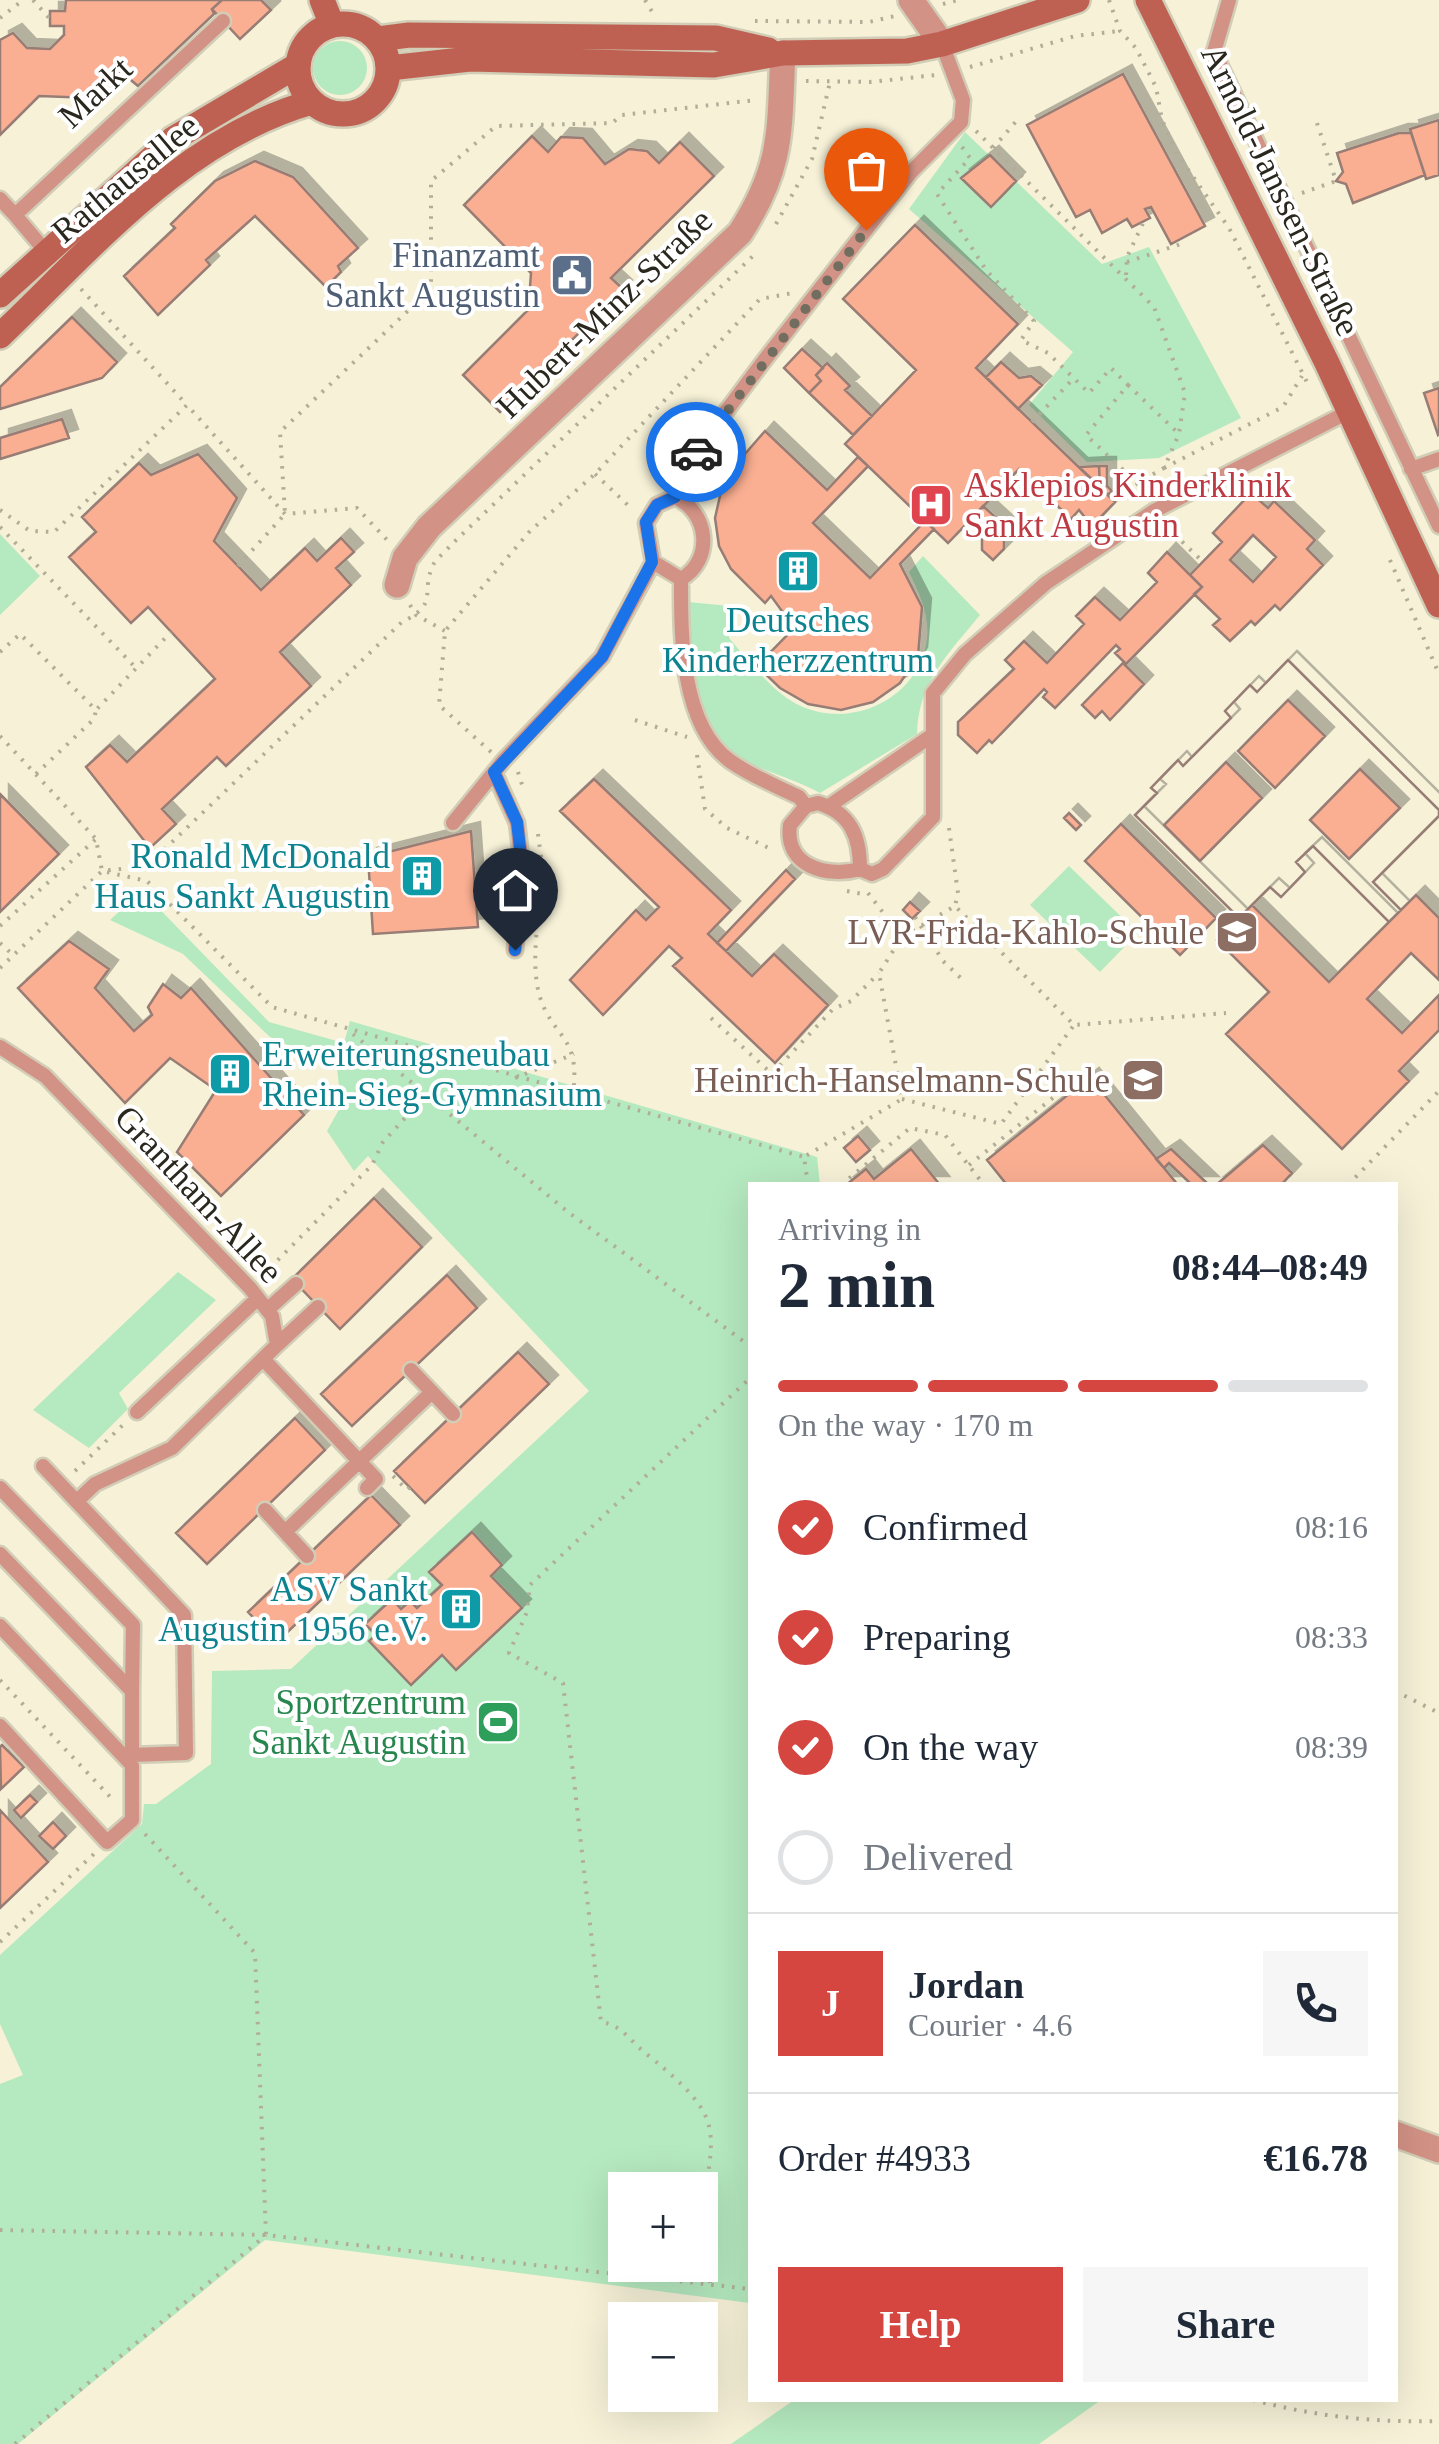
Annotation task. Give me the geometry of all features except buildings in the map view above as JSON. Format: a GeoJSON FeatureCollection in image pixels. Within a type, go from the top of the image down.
{"type":"FeatureCollection","features":[{"type":"Feature","properties":{"kind":"street"},"geometry":{"type":"LineString","coordinates":[[322,0],[332,25]]}},
{"type":"Feature","properties":{"kind":"street"},"geometry":{"type":"LineString","coordinates":[[911,0],[923,10],[942,44]]}},
{"type":"Feature","properties":{"kind":"street","name":"Arnold-Janssen-Straße"},"geometry":{"type":"LineString","coordinates":[[1148,0],[1339,416],[1439,605]]}},
{"type":"Feature","properties":{"kind":"street"},"geometry":{"type":"LineString","coordinates":[[389,68],[470,60],[714,65],[783,53],[907,51],[942,44],[1064,2]]}},
{"type":"Feature","properties":{"kind":"street"},"geometry":{"type":"LineString","coordinates":[[332,25],[355,25],[378,40],[389,68],[381,94],[360,112],[334,114],[312,102],[300,82],[298,65],[308,40],[332,25]]}},
{"type":"Feature","properties":{"kind":"street"},"geometry":{"type":"LineString","coordinates":[[378,40],[409,35],[716,38],[783,53]]}},
{"type":"Feature","properties":{"kind":"street","name":"Hubert-Minz-Straße"},"geometry":{"type":"LineString","coordinates":[[398,586],[405,558],[429,527],[740,233],[767,192],[778,147],[783,53]]}},
{"type":"Feature","properties":{"kind":"street","name":"Rathausallee"},"geometry":{"type":"LineString","coordinates":[[0,295],[172,139],[298,65]]}},
{"type":"Feature","properties":{"kind":"street","name":"Rathausallee"},"geometry":{"type":"LineString","coordinates":[[0,336],[171,176],[253,123],[312,102]]}},
{"type":"Feature","properties":{"kind":"street"},"geometry":{"type":"LineString","coordinates":[[1398,2135],[1439,2150]]}},
{"type":"Feature","properties":{"kind":"lane"},"geometry":{"type":"LineString","coordinates":[[1229,0],[1214,52],[1439,526]]}},
{"type":"Feature","properties":{"kind":"lane","name":"Markt"},"geometry":{"type":"LineString","coordinates":[[15,215],[223,21]]}},
{"type":"Feature","properties":{"kind":"lane"},"geometry":{"type":"LineString","coordinates":[[675,497],[683,470],[911,172],[961,122],[963,100],[942,44]]}},
{"type":"Feature","properties":{"kind":"lane"},"geometry":{"type":"LineString","coordinates":[[0,199],[47,252]]}},
{"type":"Feature","properties":{"kind":"lane"},"geometry":{"type":"LineString","coordinates":[[931,736],[829,806],[806,806],[795,814],[788,836],[802,860],[829,875],[884,869],[933,817],[934,692],[965,654],[1046,584],[1154,511],[1339,416]]}},
{"type":"Feature","properties":{"kind":"lane"},"geometry":{"type":"LineString","coordinates":[[1412,469],[1439,460]]}},
{"type":"Feature","properties":{"kind":"lane"},"geometry":{"type":"LineString","coordinates":[[453,824],[506,758],[602,657],[652,562],[646,522],[657,505],[675,497],[686,502],[698,518],[704,552],[696,570],[682,578]]}},
{"type":"Feature","properties":{"kind":"lane"},"geometry":{"type":"LineString","coordinates":[[652,562],[682,578]]}},
{"type":"Feature","properties":{"kind":"lane"},"geometry":{"type":"LineString","coordinates":[[682,578],[681,621],[699,718],[727,758],[799,797],[806,806]]}},
{"type":"Feature","properties":{"kind":"lane"},"geometry":{"type":"LineString","coordinates":[[494,772],[517,822],[520,851],[515,950]]}},
{"type":"Feature","properties":{"kind":"lane"},"geometry":{"type":"LineString","coordinates":[[829,806],[858,836],[866,872]]}},
{"type":"Feature","properties":{"kind":"lane","name":"Grantham-Allee"},"geometry":{"type":"LineString","coordinates":[[0,1047],[45,1076],[258,1299],[278,1345]]}},
{"type":"Feature","properties":{"kind":"lane"},"geometry":{"type":"LineString","coordinates":[[137,1412],[258,1299],[296,1284]]}},
{"type":"Feature","properties":{"kind":"lane"},"geometry":{"type":"LineString","coordinates":[[77,1501],[95,1484],[172,1448],[318,1306]]}},
{"type":"Feature","properties":{"kind":"lane"},"geometry":{"type":"LineString","coordinates":[[265,1361],[377,1479]]}},
{"type":"Feature","properties":{"kind":"lane"},"geometry":{"type":"LineString","coordinates":[[411,1370],[453,1414]]}},
{"type":"Feature","properties":{"kind":"lane"},"geometry":{"type":"LineString","coordinates":[[285,1532],[432,1392]]}},
{"type":"Feature","properties":{"kind":"lane"},"geometry":{"type":"LineString","coordinates":[[43,1466],[184,1615],[186,1753],[132,1760]]}},
{"type":"Feature","properties":{"kind":"lane"},"geometry":{"type":"LineString","coordinates":[[0,1488],[133,1625],[132,1820],[107,1842],[0,1726]]}},
{"type":"Feature","properties":{"kind":"lane"},"geometry":{"type":"LineString","coordinates":[[265,1510],[307,1556]]}},
{"type":"Feature","properties":{"kind":"lane"},"geometry":{"type":"LineString","coordinates":[[0,1554],[132,1691]]}},
{"type":"Feature","properties":{"kind":"lane"},"geometry":{"type":"LineString","coordinates":[[0,1626],[132,1760]]}},
{"type":"Feature","properties":{"kind":"path"},"geometry":{"type":"LineString","coordinates":[[0,18],[23,0]]}},
{"type":"Feature","properties":{"kind":"path"},"geometry":{"type":"LineString","coordinates":[[33,0],[50,19]]}},
{"type":"Feature","properties":{"kind":"path"},"geometry":{"type":"LineString","coordinates":[[644,0],[656,19]]}},
{"type":"Feature","properties":{"kind":"path"},"geometry":{"type":"LineString","coordinates":[[1109,0],[1120,31],[1136,48],[1156,87],[1162,120],[1177,154],[1229,228],[1303,374],[1339,416]]}},
{"type":"Feature","properties":{"kind":"path"},"geometry":{"type":"LineString","coordinates":[[285,514],[280,432],[432,289],[431,180],[496,126],[612,124],[622,115],[781,98]]}},
{"type":"Feature","properties":{"kind":"path"},"geometry":{"type":"LineString","coordinates":[[1284,200],[1336,181],[1316,117]]}},
{"type":"Feature","properties":{"kind":"path"},"geometry":{"type":"LineString","coordinates":[[993,148],[1019,118]]}},
{"type":"Feature","properties":{"kind":"path"},"geometry":{"type":"LineString","coordinates":[[1164,468],[1179,434],[1185,393],[1154,307],[1126,275],[1108,265],[974,129],[961,149],[970,158],[937,194],[986,270],[1034,320],[1021,340],[1048,353],[1089,393],[1111,368],[1179,434]]}},
{"type":"Feature","properties":{"kind":"path"},"geometry":{"type":"LineString","coordinates":[[1126,275],[1127,262],[1144,221]]}},
{"type":"Feature","properties":{"kind":"path"},"geometry":{"type":"LineString","coordinates":[[1127,262],[1184,242]]}},
{"type":"Feature","properties":{"kind":"path"},"geometry":{"type":"LineString","coordinates":[[66,273],[285,514]]}},
{"type":"Feature","properties":{"kind":"path"},"geometry":{"type":"LineString","coordinates":[[526,796],[515,762],[460,727],[440,705],[446,631],[530,530],[595,474],[760,299],[822,288]]}},
{"type":"Feature","properties":{"kind":"path"},"geometry":{"type":"LineString","coordinates":[[1107,476],[1137,484],[1282,407],[1303,374]]}},
{"type":"Feature","properties":{"kind":"path"},"geometry":{"type":"LineString","coordinates":[[1032,422],[1073,379]]}},
{"type":"Feature","properties":{"kind":"path"},"geometry":{"type":"LineString","coordinates":[[1128,385],[1086,435],[1137,484],[1154,511]]}},
{"type":"Feature","properties":{"kind":"path"},"geometry":{"type":"LineString","coordinates":[[0,510],[30,531],[54,532],[187,405]]}},
{"type":"Feature","properties":{"kind":"path"},"geometry":{"type":"LineString","coordinates":[[0,968],[102,871],[147,866],[402,622],[416,615],[429,600],[432,566],[594,409]]}},
{"type":"Feature","properties":{"kind":"path"},"geometry":{"type":"LineString","coordinates":[[595,474],[646,522]]}},
{"type":"Feature","properties":{"kind":"path"},"geometry":{"type":"LineString","coordinates":[[238,566],[285,514],[357,508],[405,558]]}},
{"type":"Feature","properties":{"kind":"path"},"geometry":{"type":"LineString","coordinates":[[1180,515],[1164,524],[1203,562]]}},
{"type":"Feature","properties":{"kind":"path"},"geometry":{"type":"LineString","coordinates":[[0,528],[136,668]]}},
{"type":"Feature","properties":{"kind":"path"},"geometry":{"type":"LineString","coordinates":[[1386,552],[1439,674]]}},
{"type":"Feature","properties":{"kind":"path"},"geometry":{"type":"LineString","coordinates":[[416,615],[446,631]]}},
{"type":"Feature","properties":{"kind":"path"},"geometry":{"type":"LineString","coordinates":[[36,774],[94,719],[96,710],[171,632]]}},
{"type":"Feature","properties":{"kind":"path"},"geometry":{"type":"LineString","coordinates":[[0,652],[20,634],[96,710]]}},
{"type":"Feature","properties":{"kind":"path"},"geometry":{"type":"LineString","coordinates":[[635,720],[696,740],[697,780],[704,809],[728,828],[778,855]]}},
{"type":"Feature","properties":{"kind":"path"},"geometry":{"type":"LineString","coordinates":[[0,736],[96,839],[102,871]]}},
{"type":"Feature","properties":{"kind":"path"},"geometry":{"type":"LineString","coordinates":[[711,1018],[772,1074],[833,1010],[851,1001],[878,974],[902,937],[955,906],[958,893],[948,820]]}},
{"type":"Feature","properties":{"kind":"path"},"geometry":{"type":"LineString","coordinates":[[537,831],[542,868]]}},
{"type":"Feature","properties":{"kind":"path"},"geometry":{"type":"LineString","coordinates":[[0,926],[96,839]]}},
{"type":"Feature","properties":{"kind":"path"},"geometry":{"type":"LineString","coordinates":[[102,871],[147,881],[272,1007],[804,1157],[902,1099],[1001,1124],[1074,1025],[1226,1013]]}},
{"type":"Feature","properties":{"kind":"path"},"geometry":{"type":"LineString","coordinates":[[866,872],[867,895],[902,937]]}},
{"type":"Feature","properties":{"kind":"path"},"geometry":{"type":"LineString","coordinates":[[540,888],[536,966],[540,997],[574,1054],[573,1094]]}},
{"type":"Feature","properties":{"kind":"path"},"geometry":{"type":"LineString","coordinates":[[837,889],[867,895]]}},
{"type":"Feature","properties":{"kind":"path"},"geometry":{"type":"LineString","coordinates":[[955,906],[1074,1025]]}},
{"type":"Feature","properties":{"kind":"path"},"geometry":{"type":"LineString","coordinates":[[915,916],[943,962],[966,983]]}},
{"type":"Feature","properties":{"kind":"path"},"geometry":{"type":"LineString","coordinates":[[0,942],[13,955]]}},
{"type":"Feature","properties":{"kind":"path"},"geometry":{"type":"LineString","coordinates":[[878,974],[902,1099]]}},
{"type":"Feature","properties":{"kind":"path"},"geometry":{"type":"LineString","coordinates":[[349,1031],[568,1212],[748,1345]]}},
{"type":"Feature","properties":{"kind":"path"},"geometry":{"type":"LineString","coordinates":[[515,1078],[574,1054]]}},
{"type":"Feature","properties":{"kind":"path"},"geometry":{"type":"LineString","coordinates":[[968,1166],[1084,1073],[1088,1078]]}},
{"type":"Feature","properties":{"kind":"path"},"geometry":{"type":"LineString","coordinates":[[1351,1182],[1439,1092]]}},
{"type":"Feature","properties":{"kind":"path"},"geometry":{"type":"LineString","coordinates":[[258,1299],[372,1165],[383,1142],[427,1094]]}},
{"type":"Feature","properties":{"kind":"path"},"geometry":{"type":"LineString","coordinates":[[845,1182],[910,1128],[945,1136],[981,1182]]}},
{"type":"Feature","properties":{"kind":"path"},"geometry":{"type":"LineString","coordinates":[[804,1157],[808,1182]]}},
{"type":"Feature","properties":{"kind":"path"},"geometry":{"type":"LineString","coordinates":[[1398,1265],[1402,1270]]}},
{"type":"Feature","properties":{"kind":"path"},"geometry":{"type":"LineString","coordinates":[[710,2283],[700,2226],[714,2146],[703,2110],[688,2088],[616,2024],[600,2022],[563,1683],[509,1653],[527,1612],[530,1585],[748,1380]]}},
{"type":"Feature","properties":{"kind":"path"},"geometry":{"type":"LineString","coordinates":[[61,1485],[137,1412]]}},
{"type":"Feature","properties":{"kind":"path"},"geometry":{"type":"LineString","coordinates":[[377,1479],[407,1490],[410,1487]]}},
{"type":"Feature","properties":{"kind":"path"},"geometry":{"type":"LineString","coordinates":[[0,1680],[255,1953],[266,2235]]}},
{"type":"Feature","properties":{"kind":"path"},"geometry":{"type":"LineString","coordinates":[[1398,1692],[1439,1713]]}},
{"type":"Feature","properties":{"kind":"path"},"geometry":{"type":"LineString","coordinates":[[0,1942],[107,1842]]}},
{"type":"Feature","properties":{"kind":"path"},"geometry":{"type":"LineString","coordinates":[[0,2230],[266,2235],[748,2289]]}},
{"type":"Feature","properties":{"kind":"path"},"geometry":{"type":"LineString","coordinates":[[15,2444],[266,2235]]}},
{"type":"Feature","properties":{"kind":"path"},"geometry":{"type":"LineString","coordinates":[[1260,2402],[1385,2423],[1439,2421]]}},
{"type":"Feature","properties":{"kind":"green space"},"geometry":{"type":"Polygon","coordinates":[[[340,41],[359,49],[367,68],[359,87],[340,95],[321,87],[313,68],[321,49],[340,41]]]}},
{"type":"Feature","properties":{"kind":"green space"},"geometry":{"type":"Polygon","coordinates":[[[965,132],[1102,264],[1149,247],[1241,418],[1159,458],[1087,462],[1029,405],[1073,352],[909,209],[965,132]]]}},
{"type":"Feature","properties":{"kind":"green space"},"geometry":{"type":"Polygon","coordinates":[[[0,534],[40,576],[0,615],[0,534]]]}},
{"type":"Feature","properties":{"kind":"green space"},"geometry":{"type":"Polygon","coordinates":[[[923,556],[980,615],[929,684],[917,734],[820,793],[744,761],[720,743],[710,726],[697,685],[688,602],[729,606],[729,638],[763,677],[792,702],[823,713],[843,714],[882,703],[898,692],[922,659],[927,621],[909,572],[923,556]]]}},
{"type":"Feature","properties":{"kind":"green space"},"geometry":{"type":"Polygon","coordinates":[[[1069,866],[1138,933],[1100,972],[1030,905],[1069,866]]]}},
{"type":"Feature","properties":{"kind":"green space"},"geometry":{"type":"Polygon","coordinates":[[[142,891],[269,1022],[344,1043],[350,1021],[817,1157],[820,1182],[748,1182],[748,2303],[265,2240],[18,2444],[0,2444],[0,2084],[23,2075],[0,2024],[0,1955],[142,1824],[144,1804],[156,1804],[211,1764],[212,1671],[291,1669],[589,1391],[368,1156],[354,1171],[327,1131],[341,1106],[337,1067],[270,1037],[183,954],[110,920],[142,891]]]}},
{"type":"Feature","properties":{"kind":"green space"},"geometry":{"type":"Polygon","coordinates":[[[178,1272],[216,1300],[119,1393],[128,1409],[89,1448],[33,1410],[178,1272]]]}},
{"type":"Feature","properties":{"kind":"green space"},"geometry":{"type":"Polygon","coordinates":[[[791,2402],[1098,2402],[1039,2444],[731,2444],[791,2402]]]}},
{"type":"Feature","properties":{"kind":"way so far"},"geometry":{"type":"LineString","coordinates":[[696,452],[866,230]]}},
{"type":"Feature","properties":{"kind":"place","name":"Finanzamt Sankt Augustin"},"geometry":{"type":"Point","coordinates":[572,275]}},
{"type":"Feature","properties":{"kind":"place","name":"Asklepios Kinderklinik Sankt Augustin"},"geometry":{"type":"Point","coordinates":[931,505]}},
{"type":"Feature","properties":{"kind":"place","name":"Deutsches Kinderherzzentrum"},"geometry":{"type":"Point","coordinates":[798,571]}},
{"type":"Feature","properties":{"kind":"place","name":"Ronald McDonald Haus Sankt Augustin"},"geometry":{"type":"Point","coordinates":[422,876]}},
{"type":"Feature","properties":{"kind":"place","name":"LVR-Frida-Kahlo-Schule"},"geometry":{"type":"Point","coordinates":[1237,932]}},
{"type":"Feature","properties":{"kind":"place","name":"Erweiterungsneubau Rhein-Sieg-Gymnasium"},"geometry":{"type":"Point","coordinates":[230,1074]}},
{"type":"Feature","properties":{"kind":"place","name":"Heinrich-Hanselmann-Schule"},"geometry":{"type":"Point","coordinates":[1143,1080]}},
{"type":"Feature","properties":{"kind":"place","name":"ASV Sankt Augustin 1956 e.V."},"geometry":{"type":"Point","coordinates":[461,1609]}},
{"type":"Feature","properties":{"kind":"place","name":"Sportzentrum Sankt Augustin"},"geometry":{"type":"Point","coordinates":[498,1722]}},
{"type":"Feature","properties":{"kind":"route"},"geometry":{"type":"LineString","coordinates":[[515,950],[522,865],[517,822],[494,772],[602,657],[652,562],[646,522],[657,505],[675,497],[683,470],[696,452]]}}]}
